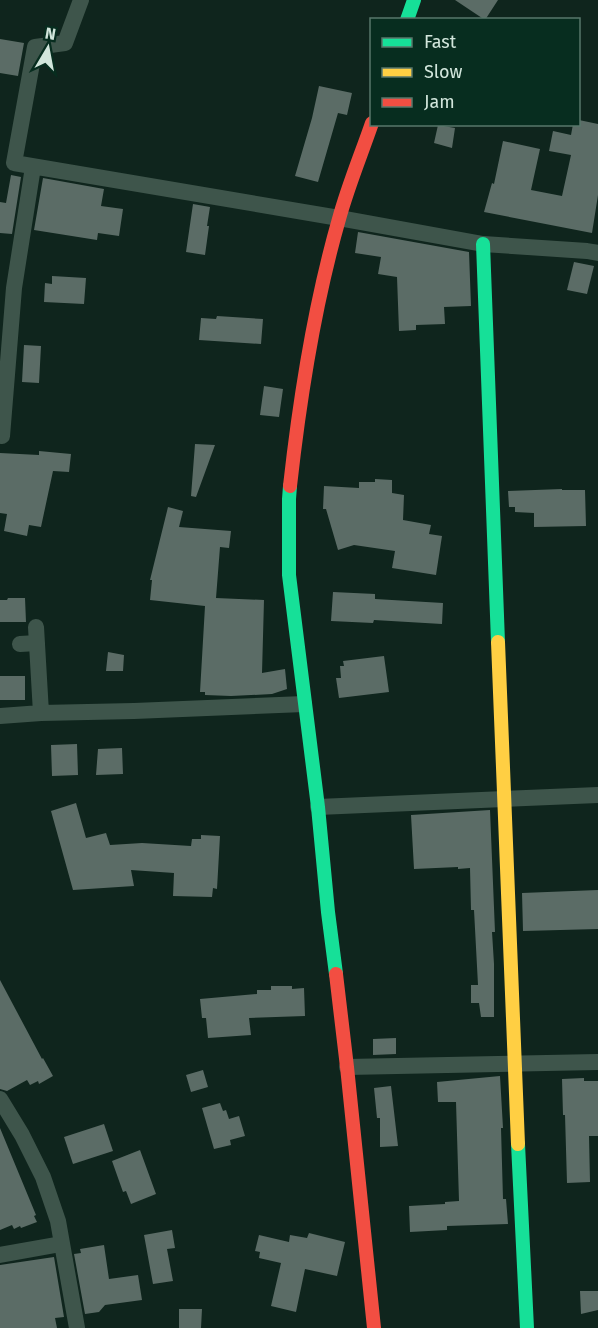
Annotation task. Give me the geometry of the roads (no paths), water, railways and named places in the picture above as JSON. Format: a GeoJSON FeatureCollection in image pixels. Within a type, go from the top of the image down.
{"type":"FeatureCollection","features":[{"type":"Feature","properties":{"kind":"street"},"geometry":{"type":"LineString","coordinates":[[81,0],[65,43],[35,47],[14,163],[483,244],[598,253]]}},
{"type":"Feature","properties":{"kind":"street"},"geometry":{"type":"LineString","coordinates":[[407,18],[410,1]]}},
{"type":"Feature","properties":{"kind":"street"},"geometry":{"type":"LineString","coordinates":[[371,126],[339,218],[316,311],[297,423],[290,499],[289,575],[318,807],[374,1328]]}},
{"type":"Feature","properties":{"kind":"street"},"geometry":{"type":"LineString","coordinates":[[2,436],[14,288],[33,167]]}},
{"type":"Feature","properties":{"kind":"street"},"geometry":{"type":"LineString","coordinates":[[483,244],[514,1064],[527,1328]]}},
{"type":"Feature","properties":{"kind":"street"},"geometry":{"type":"LineString","coordinates":[[20,644],[37,635],[41,713]]}},
{"type":"Feature","properties":{"kind":"street"},"geometry":{"type":"LineString","coordinates":[[0,716],[304,704]]}},
{"type":"Feature","properties":{"kind":"street"},"geometry":{"type":"LineString","coordinates":[[318,807],[598,795]]}},
{"type":"Feature","properties":{"kind":"street"},"geometry":{"type":"LineString","coordinates":[[347,1067],[598,1062]]}},
{"type":"Feature","properties":{"kind":"street"},"geometry":{"type":"LineString","coordinates":[[0,1099],[22,1135],[43,1177],[58,1221],[77,1328]]}},
{"type":"Feature","properties":{"kind":"street"},"geometry":{"type":"LineString","coordinates":[[0,1255],[61,1244]]}}]}
